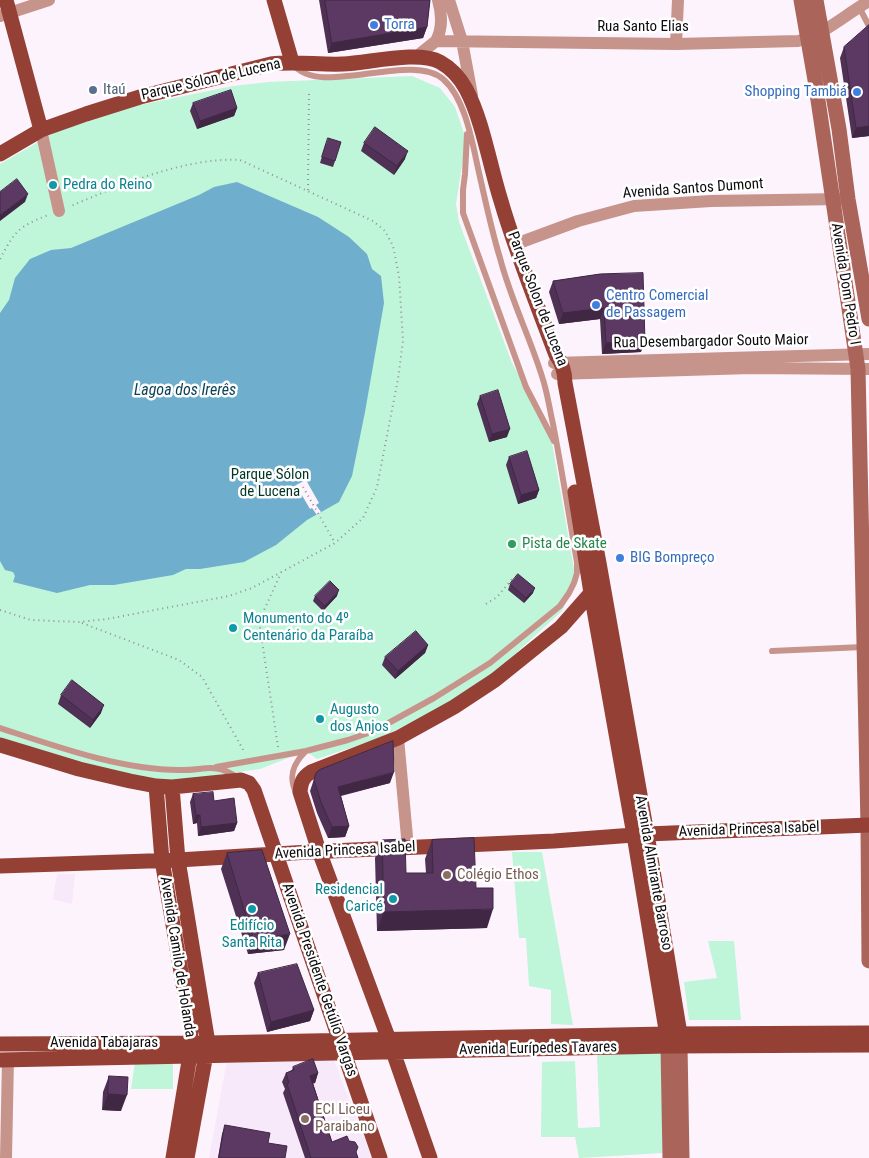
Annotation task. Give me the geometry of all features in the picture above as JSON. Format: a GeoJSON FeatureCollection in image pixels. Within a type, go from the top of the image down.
{"type":"FeatureCollection","features":[{"type":"Feature","properties":{"kind":"main road"},"geometry":{"type":"LineString","coordinates":[[274,0],[292,62]]}},
{"type":"Feature","properties":{"kind":"main road","name":"Avenida Dom Pedro I"},"geometry":{"type":"LineString","coordinates":[[801,0],[815,80],[832,199],[863,362],[863,647],[868,825],[869,961]]}},
{"type":"Feature","properties":{"kind":"main road","name":"Avenida Dom Pedro I"},"geometry":{"type":"LineString","coordinates":[[816,0],[841,128],[848,199],[869,319]]}},
{"type":"Feature","properties":{"kind":"main road"},"geometry":{"type":"LineString","coordinates":[[0,154],[41,130],[5,9]]}},
{"type":"Feature","properties":{"kind":"main road","name":"Parque Sólon de Lucena"},"geometry":{"type":"LineString","coordinates":[[41,130],[140,96],[252,68],[292,62],[344,64],[416,57],[439,62],[451,69],[465,88],[474,106]]}},
{"type":"Feature","properties":{"kind":"main road","name":"Parque Solon de Lucena"},"geometry":{"type":"LineString","coordinates":[[474,106],[501,203],[559,366]]}},
{"type":"Feature","properties":{"kind":"main road"},"geometry":{"type":"LineString","coordinates":[[430,1158],[319,851],[300,792],[301,784],[308,774],[398,738],[454,707],[495,680],[561,627],[597,592],[559,366]]}},
{"type":"Feature","properties":{"kind":"main road","name":"Avenida Almirante Barroso"},"geometry":{"type":"LineString","coordinates":[[597,592],[674,1040],[682,1158]]}},
{"type":"Feature","properties":{"kind":"main road"},"geometry":{"type":"LineString","coordinates":[[0,746],[79,769],[156,786],[172,787],[241,780]]}},
{"type":"Feature","properties":{"kind":"main road","name":"Avenida Presidente Getúlio Vargas"},"geometry":{"type":"LineString","coordinates":[[241,780],[249,784],[254,790],[380,1158]]}},
{"type":"Feature","properties":{"kind":"main road","name":"Avenida Camilo de Holanda"},"geometry":{"type":"LineString","coordinates":[[156,786],[162,860],[189,1014],[191,1049],[173,1158]]}},
{"type":"Feature","properties":{"kind":"main road","name":"Avenida Camilo de Holanda"},"geometry":{"type":"LineString","coordinates":[[172,787],[178,860],[207,1049],[187,1158]]}},
{"type":"Feature","properties":{"kind":"main road","name":"Avenida Princesa Isabel"},"geometry":{"type":"LineString","coordinates":[[0,866],[178,860],[319,851],[554,841],[640,834],[868,825]]}},
{"type":"Feature","properties":{"kind":"main road","name":"Avenida Eurípedes Tavares"},"geometry":{"type":"LineString","coordinates":[[207,1049],[674,1040],[869,1033]]}},
{"type":"Feature","properties":{"kind":"main road","name":"Avenida Almirante Barroso"},"geometry":{"type":"LineString","coordinates":[[670,1158],[674,1040]]}},
{"type":"Feature","properties":{"kind":"main road","name":"Avenida Eurípedes Tavares"},"geometry":{"type":"LineString","coordinates":[[674,1040],[869,1045]]}},
{"type":"Feature","properties":{"kind":"main road","name":"Avenida Tabajaras"},"geometry":{"type":"LineString","coordinates":[[0,1044],[207,1049]]}},
{"type":"Feature","properties":{"kind":"main road","name":"Avenida Tabajaras"},"geometry":{"type":"LineString","coordinates":[[4,1059],[191,1049]]}},
{"type":"Feature","properties":{"kind":"street"},"geometry":{"type":"LineString","coordinates":[[5,9],[49,0]]}},
{"type":"Feature","properties":{"kind":"street"},"geometry":{"type":"LineString","coordinates":[[416,57],[436,41],[440,33],[442,23],[438,0]]}},
{"type":"Feature","properties":{"kind":"street","name":"Parque Solon de Lucena"},"geometry":{"type":"LineString","coordinates":[[449,0],[462,41],[474,106]]}},
{"type":"Feature","properties":{"kind":"street"},"geometry":{"type":"LineString","coordinates":[[676,44],[678,0]]}},
{"type":"Feature","properties":{"kind":"street","name":"Rua Santo Elias"},"geometry":{"type":"LineString","coordinates":[[462,41],[676,44],[798,41],[807,39],[864,4]]}},
{"type":"Feature","properties":{"kind":"street"},"geometry":{"type":"LineString","coordinates":[[436,41],[462,41]]}},
{"type":"Feature","properties":{"kind":"street"},"geometry":{"type":"LineString","coordinates":[[41,130],[59,210]]}},
{"type":"Feature","properties":{"kind":"street","name":"Avenida Santos Dumont"},"geometry":{"type":"LineString","coordinates":[[516,244],[578,221],[634,206],[711,201],[848,199]]}},
{"type":"Feature","properties":{"kind":"street","name":"Rua Desembargador Souto Maior"},"geometry":{"type":"LineString","coordinates":[[559,366],[863,362]]}},
{"type":"Feature","properties":{"kind":"street"},"geometry":{"type":"LineString","coordinates":[[398,738],[408,848]]}},
{"type":"Feature","properties":{"kind":"street"},"geometry":{"type":"LineString","coordinates":[[4,1059],[6,1158]]}},
{"type":"Feature","properties":{"kind":"lane"},"geometry":{"type":"LineString","coordinates":[[864,4],[869,26]]}},
{"type":"Feature","properties":{"kind":"lane"},"geometry":{"type":"LineString","coordinates":[[0,728],[107,760],[139,767],[179,770],[216,767],[306,752],[374,731],[490,664],[560,606],[574,583],[577,573],[577,562],[558,449],[544,384],[500,260],[468,126],[453,92],[443,79],[426,70],[402,70],[343,77],[312,76],[298,70],[292,62]]}},
{"type":"Feature","properties":{"kind":"lane"},"geometry":{"type":"LineString","coordinates":[[468,126],[463,190],[464,213],[526,387],[558,449]]}},
{"type":"Feature","properties":{"kind":"lane"},"geometry":{"type":"LineString","coordinates":[[772,651],[863,647]]}},
{"type":"Feature","properties":{"kind":"lane"},"geometry":{"type":"LineString","coordinates":[[306,752],[294,764],[292,776],[293,786],[306,810]]}},
{"type":"Feature","properties":{"kind":"lane"},"geometry":{"type":"LineString","coordinates":[[216,767],[241,780]]}},
{"type":"Feature","properties":{"kind":"lane"},"geometry":{"type":"LineString","coordinates":[[172,787],[179,770]]}},
{"type":"Feature","properties":{"kind":"path"},"geometry":{"type":"LineString","coordinates":[[308,190],[309,93]]}},
{"type":"Feature","properties":{"kind":"path"},"geometry":{"type":"LineString","coordinates":[[0,259],[12,237],[21,228],[59,210],[148,176],[226,159],[240,160],[373,221],[385,231],[393,246],[399,276],[402,341],[398,379],[377,487],[363,518],[335,543],[252,588],[229,596],[79,622],[31,620],[0,610]]}},
{"type":"Feature","properties":{"kind":"path"},"geometry":{"type":"LineString","coordinates":[[303,487],[335,543]]}},
{"type":"Feature","properties":{"kind":"path"},"geometry":{"type":"LineString","coordinates":[[279,756],[259,621],[281,573]]}},
{"type":"Feature","properties":{"kind":"path"},"geometry":{"type":"LineString","coordinates":[[486,604],[497,596],[514,578]]}},
{"type":"Feature","properties":{"kind":"path"},"geometry":{"type":"LineString","coordinates":[[79,622],[180,660],[202,677],[249,761]]}},
{"type":"Feature","properties":{"kind":"shaded area"},"geometry":{"type":"Polygon","coordinates":[[[57,874],[75,874],[72,904],[53,899],[57,874]]]}},
{"type":"Feature","properties":{"kind":"shaded area"},"geometry":{"type":"Polygon","coordinates":[[[333,1058],[372,1158],[209,1158],[227,1060],[333,1058]]]}},
{"type":"Feature","properties":{"kind":"green space","name":"Parque Sólon de Lucena"},"geometry":{"type":"Polygon","coordinates":[[[412,76],[440,88],[455,107],[466,139],[456,204],[459,222],[512,363],[550,431],[576,581],[562,611],[493,674],[438,709],[380,738],[317,759],[306,751],[260,769],[161,783],[0,743],[0,164],[59,130],[130,107],[233,86],[269,82],[412,76]]]}},
{"type":"Feature","properties":{"kind":"green space"},"geometry":{"type":"Polygon","coordinates":[[[512,852],[542,852],[573,1025],[551,1024],[551,990],[529,986],[526,938],[519,938],[512,852]]]}},
{"type":"Feature","properties":{"kind":"green space"},"geometry":{"type":"Polygon","coordinates":[[[708,941],[734,941],[741,1020],[689,1020],[684,982],[717,978],[708,941]]]}},
{"type":"Feature","properties":{"kind":"green space"},"geometry":{"type":"Polygon","coordinates":[[[663,1053],[662,1153],[579,1158],[575,1137],[541,1137],[542,1062],[575,1061],[578,1128],[600,1127],[597,1055],[663,1053]]]}},
{"type":"Feature","properties":{"kind":"green space"},"geometry":{"type":"Polygon","coordinates":[[[135,1062],[173,1063],[173,1089],[131,1089],[135,1062]]]}},
{"type":"Feature","properties":{"kind":"water","name":"Lagoa dos Irerês"},"geometry":{"type":"Polygon","coordinates":[[[237,182],[318,217],[349,237],[367,254],[372,269],[381,276],[384,303],[365,412],[352,476],[339,502],[307,520],[276,545],[244,562],[200,569],[186,569],[173,575],[114,585],[90,585],[57,593],[13,582],[15,576],[13,572],[5,570],[0,561],[0,313],[9,300],[15,278],[30,259],[51,250],[71,248],[214,187],[237,182]]]}},
{"type":"Feature","properties":{"kind":"pier"},"geometry":{"type":"Polygon","coordinates":[[[306,480],[319,503],[316,505],[321,512],[317,515],[312,508],[310,509],[296,485],[306,480]]]}},
{"type":"Feature","properties":{"kind":"building","name":"Torra"},"geometry":{"type":"Polygon","coordinates":[[[325,0],[430,0],[427,27],[332,43],[325,0]]]}},
{"type":"Feature","properties":{"kind":"building","name":"Shopping Tambiá"},"geometry":{"type":"Polygon","coordinates":[[[869,25],[869,126],[856,128],[844,47],[869,25]]]}},
{"type":"Feature","properties":{"kind":"building"},"geometry":{"type":"Polygon","coordinates":[[[231,90],[237,108],[200,121],[193,103],[231,90]]]}},
{"type":"Feature","properties":{"kind":"building"},"geometry":{"type":"Polygon","coordinates":[[[375,127],[408,151],[397,166],[364,143],[375,127]]]}},
{"type":"Feature","properties":{"kind":"building"},"geometry":{"type":"Polygon","coordinates":[[[328,138],[341,142],[335,161],[322,157],[328,138]]]}},
{"type":"Feature","properties":{"kind":"building"},"geometry":{"type":"Polygon","coordinates":[[[17,179],[28,194],[0,215],[0,192],[17,179]]]}},
{"type":"Feature","properties":{"kind":"building","name":"Centro Comercial de Passagem"},"geometry":{"type":"Polygon","coordinates":[[[643,273],[645,342],[606,343],[604,308],[563,313],[553,281],[600,274],[643,273]]]}},
{"type":"Feature","properties":{"kind":"building"},"geometry":{"type":"Polygon","coordinates":[[[498,390],[510,429],[492,434],[480,396],[498,390]]]}},
{"type":"Feature","properties":{"kind":"building"},"geometry":{"type":"Polygon","coordinates":[[[527,451],[539,490],[521,495],[509,457],[527,451]]]}},
{"type":"Feature","properties":{"kind":"building"},"geometry":{"type":"Polygon","coordinates":[[[518,574],[535,588],[526,598],[510,584],[518,574]]]}},
{"type":"Feature","properties":{"kind":"building"},"geometry":{"type":"Polygon","coordinates":[[[330,581],[339,590],[325,606],[315,596],[330,581]]]}},
{"type":"Feature","properties":{"kind":"building"},"geometry":{"type":"Polygon","coordinates":[[[416,631],[428,645],[398,671],[385,657],[416,631]]]}},
{"type":"Feature","properties":{"kind":"building"},"geometry":{"type":"Polygon","coordinates":[[[72,680],[104,705],[93,720],[61,695],[72,680]]]}},
{"type":"Feature","properties":{"kind":"building"},"geometry":{"type":"Polygon","coordinates":[[[393,741],[394,772],[338,787],[349,826],[332,827],[314,780],[316,773],[319,770],[393,741]]]}},
{"type":"Feature","properties":{"kind":"building"},"geometry":{"type":"Polygon","coordinates":[[[213,792],[214,801],[234,798],[237,823],[201,827],[200,815],[196,815],[193,794],[213,792]]]}},
{"type":"Feature","properties":{"kind":"building"},"geometry":{"type":"Polygon","coordinates":[[[474,838],[476,888],[493,888],[493,909],[384,912],[382,840],[405,839],[406,873],[433,873],[432,840],[474,838]]]}},
{"type":"Feature","properties":{"kind":"building"},"geometry":{"type":"Polygon","coordinates":[[[262,850],[290,934],[253,939],[227,853],[262,850]]]}},
{"type":"Feature","properties":{"kind":"building"},"geometry":{"type":"Polygon","coordinates":[[[297,964],[314,1010],[271,1022],[258,973],[297,964]]]}},
{"type":"Feature","properties":{"kind":"building","name":"ECI Liceu Paraibano"},"geometry":{"type":"Polygon","coordinates":[[[313,1059],[318,1073],[310,1076],[332,1142],[347,1136],[349,1141],[355,1142],[358,1147],[356,1152],[358,1158],[311,1158],[287,1084],[289,1083],[286,1073],[294,1070],[293,1067],[313,1059]]]}},
{"type":"Feature","properties":{"kind":"building"},"geometry":{"type":"Polygon","coordinates":[[[109,1076],[128,1077],[127,1095],[108,1094],[109,1076]]]}},
{"type":"Feature","properties":{"kind":"building"},"geometry":{"type":"Polygon","coordinates":[[[225,1125],[270,1133],[268,1143],[287,1146],[285,1158],[219,1158],[225,1125]]]}},
{"type":"Feature","properties":{"kind":"place","name":"Torra"},"geometry":{"type":"Point","coordinates":[374,25]}},
{"type":"Feature","properties":{"kind":"place","name":"Itaú"},"geometry":{"type":"Point","coordinates":[93,90]}},
{"type":"Feature","properties":{"kind":"place","name":"Shopping Tambiá"},"geometry":{"type":"Point","coordinates":[857,92]}},
{"type":"Feature","properties":{"kind":"place","name":"Pedra do Reino"},"geometry":{"type":"Point","coordinates":[53,185]}},
{"type":"Feature","properties":{"kind":"place","name":"Centro Comercial de Passagem"},"geometry":{"type":"Point","coordinates":[596,305]}},
{"type":"Feature","properties":{"kind":"place","name":"Pista de Skate"},"geometry":{"type":"Point","coordinates":[512,544]}},
{"type":"Feature","properties":{"kind":"place","name":"BIG Bompreço"},"geometry":{"type":"Point","coordinates":[620,558]}},
{"type":"Feature","properties":{"kind":"place","name":"Monumento do 4º Centenário da Paraíba"},"geometry":{"type":"Point","coordinates":[233,628]}},
{"type":"Feature","properties":{"kind":"place","name":"Augusto dos Anjos"},"geometry":{"type":"Point","coordinates":[320,719]}},
{"type":"Feature","properties":{"kind":"place","name":"Colégio Ethos"},"geometry":{"type":"Point","coordinates":[447,875]}},
{"type":"Feature","properties":{"kind":"place","name":"Residencial Caricé"},"geometry":{"type":"Point","coordinates":[393,899]}},
{"type":"Feature","properties":{"kind":"place","name":"Edifício Santa Rita"},"geometry":{"type":"Point","coordinates":[252,909]}},
{"type":"Feature","properties":{"kind":"place","name":"ECI Liceu Paraibano"},"geometry":{"type":"Point","coordinates":[305,1119]}}]}
